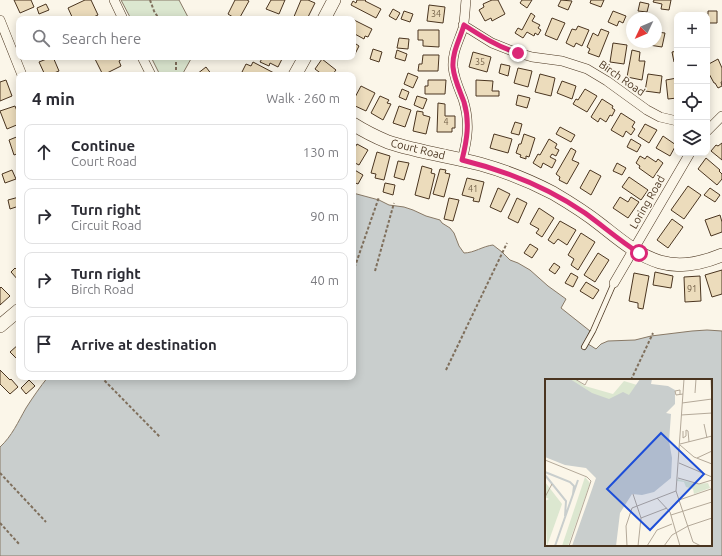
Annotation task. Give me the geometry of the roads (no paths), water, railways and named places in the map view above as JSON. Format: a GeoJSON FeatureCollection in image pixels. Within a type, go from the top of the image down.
{"type":"FeatureCollection","features":[{"type":"Feature","properties":{"kind":"street"},"geometry":{"type":"LineString","coordinates":[[114,0],[122,16]]}},
{"type":"Feature","properties":{"kind":"street"},"geometry":{"type":"LineString","coordinates":[[325,16],[332,0]]}},
{"type":"Feature","properties":{"kind":"street"},"geometry":{"type":"LineString","coordinates":[[462,160],[468,124],[464,105],[454,75],[453,62],[455,48],[464,25],[466,0]]}},
{"type":"Feature","properties":{"kind":"street"},"geometry":{"type":"LineString","coordinates":[[0,20],[21,72]]}},
{"type":"Feature","properties":{"kind":"street","name":"Birch Road"},"geometry":{"type":"LineString","coordinates":[[464,25],[492,43],[512,51],[562,61],[587,69],[607,81],[647,110],[660,117],[674,120]]}},
{"type":"Feature","properties":{"kind":"street"},"geometry":{"type":"LineString","coordinates":[[144,60],[150,72]]}},
{"type":"Feature","properties":{"kind":"street"},"geometry":{"type":"LineString","coordinates":[[297,72],[303,60]]}},
{"type":"Feature","properties":{"kind":"street"},"geometry":{"type":"LineString","coordinates":[[710,117],[722,115]]}},
{"type":"Feature","properties":{"kind":"street"},"geometry":{"type":"LineString","coordinates":[[710,128],[722,115]]}},
{"type":"Feature","properties":{"kind":"street","name":"Court Road"},"geometry":{"type":"LineString","coordinates":[[356,126],[389,142],[495,169],[525,180],[546,190],[585,213],[634,250],[655,260],[675,264],[699,263],[722,254]]}},
{"type":"Feature","properties":{"kind":"street","name":"Loring Road"},"geometry":{"type":"LineString","coordinates":[[614,283],[688,156]]}},
{"type":"Feature","properties":{"kind":"street"},"geometry":{"type":"LineString","coordinates":[[0,326],[16,313]]}},
{"type":"Feature","properties":{"kind":"lane"},"geometry":{"type":"LineString","coordinates":[[584,347],[593,331],[614,283]]}}]}
